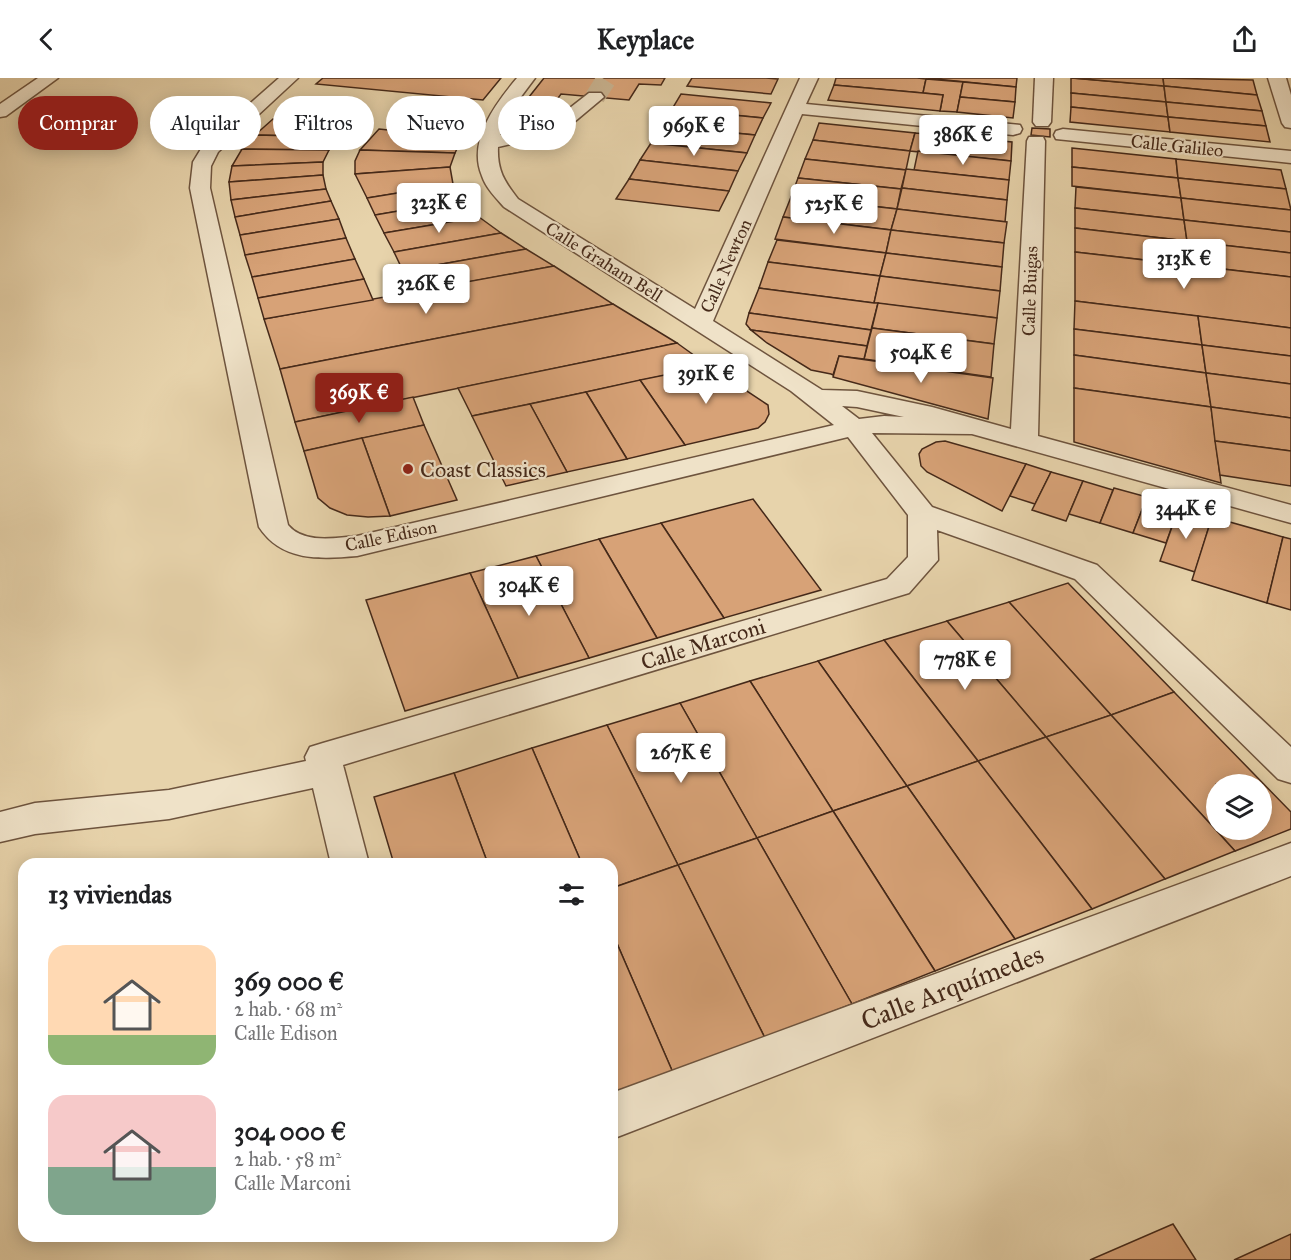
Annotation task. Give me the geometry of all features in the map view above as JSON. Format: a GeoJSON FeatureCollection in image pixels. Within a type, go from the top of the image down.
{"type":"FeatureCollection","features":[{"type":"Feature","properties":{"kind":"street"},"geometry":{"type":"LineString","coordinates":[[0,112],[49,78]]}},
{"type":"Feature","properties":{"kind":"street","name":"Calle Edison"},"geometry":{"type":"LineString","coordinates":[[289,78],[211,148],[203,159],[200,169],[200,188],[274,526],[284,539],[304,546],[331,548],[357,546],[854,428]]}},
{"type":"Feature","properties":{"kind":"street","name":"Calle Graham Bell"},"geometry":{"type":"LineString","coordinates":[[526,78],[501,109],[493,126],[490,143],[490,173],[511,203],[816,398],[854,428]]}},
{"type":"Feature","properties":{"kind":"street","name":"Calle Newton"},"geometry":{"type":"LineString","coordinates":[[700,323],[809,78]]}},
{"type":"Feature","properties":{"kind":"street","name":"Calle Buigas"},"geometry":{"type":"LineString","coordinates":[[1024,442],[1039,131],[1044,78]]}},
{"type":"Feature","properties":{"kind":"street"},"geometry":{"type":"LineString","coordinates":[[1277,78],[1291,123]]}},
{"type":"Feature","properties":{"kind":"street"},"geometry":{"type":"LineString","coordinates":[[490,143],[554,129],[595,97]]}},
{"type":"Feature","properties":{"kind":"street"},"geometry":{"type":"LineString","coordinates":[[797,108],[1013,129],[1019,123],[1039,131]]}},
{"type":"Feature","properties":{"kind":"street","name":"Calle Galileo"},"geometry":{"type":"LineString","coordinates":[[1039,131],[1061,129],[1064,135],[1291,157]]}},
{"type":"Feature","properties":{"kind":"street"},"geometry":{"type":"LineString","coordinates":[[816,398],[857,399],[932,415],[1291,514]]}},
{"type":"Feature","properties":{"kind":"street"},"geometry":{"type":"LineString","coordinates":[[854,428],[884,424],[969,427]]}},
{"type":"Feature","properties":{"kind":"street"},"geometry":{"type":"LineString","coordinates":[[854,428],[922,514],[1086,572],[1291,769]]}},
{"type":"Feature","properties":{"kind":"street","name":"Calle Marconi"},"geometry":{"type":"LineString","coordinates":[[0,827],[20,820],[145,808],[282,782],[325,764],[898,586],[923,560],[922,514]]}},
{"type":"Feature","properties":{"kind":"street"},"geometry":{"type":"LineString","coordinates":[[325,764],[348,858]]}},
{"type":"Feature","properties":{"kind":"street","name":"Calle Arquímedes"},"geometry":{"type":"LineString","coordinates":[[618,1114],[1291,859]]}},
{"type":"Feature","properties":{"kind":"building"},"geometry":{"type":"Polygon","coordinates":[[[323,78],[501,78],[486,96],[441,96],[316,84],[323,78]]]}},
{"type":"Feature","properties":{"kind":"building"},"geometry":{"type":"Polygon","coordinates":[[[544,78],[665,78],[661,85],[639,84],[629,100],[561,94],[560,96],[530,96],[544,78]]]}},
{"type":"Feature","properties":{"kind":"building"},"geometry":{"type":"Polygon","coordinates":[[[692,78],[778,79],[771,94],[687,86],[692,78]]]}},
{"type":"Feature","properties":{"kind":"building"},"geometry":{"type":"Polygon","coordinates":[[[836,78],[926,79],[923,93],[834,85],[836,78]]]}},
{"type":"Feature","properties":{"kind":"building"},"geometry":{"type":"Polygon","coordinates":[[[926,78],[1017,78],[1016,87],[926,78]]]}},
{"type":"Feature","properties":{"kind":"building"},"geometry":{"type":"Polygon","coordinates":[[[1071,78],[1164,86],[1166,102],[1071,93],[1071,78]]]}},
{"type":"Feature","properties":{"kind":"building"},"geometry":{"type":"Polygon","coordinates":[[[1073,78],[1163,78],[1164,86],[1073,78]]]}},
{"type":"Feature","properties":{"kind":"building"},"geometry":{"type":"Polygon","coordinates":[[[1163,78],[1253,80],[1257,95],[1164,86],[1163,78]]]}},
{"type":"Feature","properties":{"kind":"building"},"geometry":{"type":"Polygon","coordinates":[[[926,79],[963,82],[957,112],[940,111],[943,95],[923,93],[926,79]]]}},
{"type":"Feature","properties":{"kind":"building"},"geometry":{"type":"Polygon","coordinates":[[[963,82],[1016,87],[1015,102],[960,97],[963,82]]]}},
{"type":"Feature","properties":{"kind":"building"},"geometry":{"type":"Polygon","coordinates":[[[834,85],[943,95],[940,111],[828,100],[834,85]]]}},
{"type":"Feature","properties":{"kind":"building"},"geometry":{"type":"Polygon","coordinates":[[[1164,86],[1257,95],[1262,111],[1166,102],[1164,86]]]}},
{"type":"Feature","properties":{"kind":"building"},"geometry":{"type":"Polygon","coordinates":[[[1071,93],[1166,102],[1168,117],[1071,107],[1071,93]]]}},
{"type":"Feature","properties":{"kind":"building"},"geometry":{"type":"Polygon","coordinates":[[[681,94],[771,103],[763,118],[672,109],[681,94]]]}},
{"type":"Feature","properties":{"kind":"building"},"geometry":{"type":"Polygon","coordinates":[[[960,97],[1015,102],[1013,118],[957,112],[960,97]]]}},
{"type":"Feature","properties":{"kind":"building"},"geometry":{"type":"Polygon","coordinates":[[[1166,102],[1262,111],[1266,126],[1168,117],[1166,102]]]}},
{"type":"Feature","properties":{"kind":"building"},"geometry":{"type":"Polygon","coordinates":[[[1071,107],[1168,117],[1170,132],[1070,122],[1071,107]]]}},
{"type":"Feature","properties":{"kind":"building"},"geometry":{"type":"Polygon","coordinates":[[[672,109],[763,118],[755,135],[662,126],[672,109]]]}},
{"type":"Feature","properties":{"kind":"building"},"geometry":{"type":"Polygon","coordinates":[[[1168,117],[1266,126],[1270,142],[1170,132],[1168,117]]]}},
{"type":"Feature","properties":{"kind":"building"},"geometry":{"type":"Polygon","coordinates":[[[273,119],[273,135],[261,135],[261,130],[273,119]]]}},
{"type":"Feature","properties":{"kind":"building"},"geometry":{"type":"Polygon","coordinates":[[[819,123],[915,133],[910,151],[813,140],[819,123]]]}},
{"type":"Feature","properties":{"kind":"building"},"geometry":{"type":"Polygon","coordinates":[[[662,126],[755,135],[747,153],[651,143],[662,126]]]}},
{"type":"Feature","properties":{"kind":"building"},"geometry":{"type":"Polygon","coordinates":[[[1032,128],[1050,129],[1050,137],[1031,135],[1032,128]]]}},
{"type":"Feature","properties":{"kind":"building"},"geometry":{"type":"Polygon","coordinates":[[[379,129],[386,130],[386,150],[456,150],[455,153],[360,150],[374,150],[374,135],[379,129]]]}},
{"type":"Feature","properties":{"kind":"building"},"geometry":{"type":"Polygon","coordinates":[[[915,133],[1012,142],[1011,161],[910,151],[915,133]]]}},
{"type":"Feature","properties":{"kind":"building"},"geometry":{"type":"Polygon","coordinates":[[[261,135],[273,135],[273,149],[261,149],[261,135]]]}},
{"type":"Feature","properties":{"kind":"building"},"geometry":{"type":"Polygon","coordinates":[[[813,140],[910,151],[906,170],[805,159],[813,140]]]}},
{"type":"Feature","properties":{"kind":"building"},"geometry":{"type":"Polygon","coordinates":[[[651,143],[747,153],[738,171],[640,160],[651,143]]]}},
{"type":"Feature","properties":{"kind":"building"},"geometry":{"type":"Polygon","coordinates":[[[1072,148],[1176,159],[1178,178],[1072,167],[1072,148]]]}},
{"type":"Feature","properties":{"kind":"building"},"geometry":{"type":"Polygon","coordinates":[[[241,150],[329,150],[323,162],[232,166],[241,150]]]}},
{"type":"Feature","properties":{"kind":"building"},"geometry":{"type":"Polygon","coordinates":[[[360,150],[455,153],[450,167],[355,174],[355,161],[360,150]]]}},
{"type":"Feature","properties":{"kind":"building"},"geometry":{"type":"Polygon","coordinates":[[[918,151],[1011,161],[1009,180],[914,170],[918,151]]]}},
{"type":"Feature","properties":{"kind":"building"},"geometry":{"type":"Polygon","coordinates":[[[805,159],[906,170],[901,189],[798,178],[805,159]]]}},
{"type":"Feature","properties":{"kind":"building"},"geometry":{"type":"Polygon","coordinates":[[[1176,159],[1281,170],[1286,189],[1178,178],[1176,159]]]}},
{"type":"Feature","properties":{"kind":"building"},"geometry":{"type":"Polygon","coordinates":[[[640,160],[738,171],[729,191],[629,179],[640,160]]]}},
{"type":"Feature","properties":{"kind":"building"},"geometry":{"type":"Polygon","coordinates":[[[323,162],[323,175],[229,182],[232,166],[323,162]]]}},
{"type":"Feature","properties":{"kind":"building"},"geometry":{"type":"Polygon","coordinates":[[[450,167],[453,184],[367,198],[355,174],[450,167]]]}},
{"type":"Feature","properties":{"kind":"building"},"geometry":{"type":"Polygon","coordinates":[[[1072,167],[1178,178],[1181,198],[1072,186],[1072,167]]]}},
{"type":"Feature","properties":{"kind":"building"},"geometry":{"type":"Polygon","coordinates":[[[906,169],[1009,180],[1007,200],[902,188],[906,169]]]}},
{"type":"Feature","properties":{"kind":"building"},"geometry":{"type":"Polygon","coordinates":[[[323,175],[326,189],[231,200],[229,182],[323,175]]]}},
{"type":"Feature","properties":{"kind":"building"},"geometry":{"type":"Polygon","coordinates":[[[798,178],[901,189],[897,209],[791,197],[798,178]]]}},
{"type":"Feature","properties":{"kind":"building"},"geometry":{"type":"Polygon","coordinates":[[[1178,178],[1286,189],[1291,210],[1181,198],[1178,178]]]}},
{"type":"Feature","properties":{"kind":"building"},"geometry":{"type":"Polygon","coordinates":[[[629,179],[729,191],[719,211],[616,199],[629,179]]]}},
{"type":"Feature","properties":{"kind":"building"},"geometry":{"type":"Polygon","coordinates":[[[453,184],[463,200],[375,215],[367,198],[453,184]]]}},
{"type":"Feature","properties":{"kind":"building"},"geometry":{"type":"Polygon","coordinates":[[[1076,187],[1181,198],[1184,220],[1075,208],[1076,187]]]}},
{"type":"Feature","properties":{"kind":"building"},"geometry":{"type":"Polygon","coordinates":[[[902,188],[1007,200],[1005,222],[897,209],[902,188]]]}},
{"type":"Feature","properties":{"kind":"building"},"geometry":{"type":"Polygon","coordinates":[[[326,189],[331,201],[235,217],[231,200],[326,189]]]}},
{"type":"Feature","properties":{"kind":"building"},"geometry":{"type":"Polygon","coordinates":[[[791,197],[897,209],[891,230],[783,217],[791,197]]]}},
{"type":"Feature","properties":{"kind":"building"},"geometry":{"type":"Polygon","coordinates":[[[1181,198],[1291,210],[1291,232],[1184,220],[1181,198]]]}},
{"type":"Feature","properties":{"kind":"building"},"geometry":{"type":"Polygon","coordinates":[[[463,200],[479,217],[384,233],[375,215],[463,200]]]}},
{"type":"Feature","properties":{"kind":"building"},"geometry":{"type":"Polygon","coordinates":[[[331,201],[339,219],[240,235],[235,217],[331,201]]]}},
{"type":"Feature","properties":{"kind":"building"},"geometry":{"type":"Polygon","coordinates":[[[1075,208],[1184,220],[1187,241],[1075,228],[1075,208]]]}},
{"type":"Feature","properties":{"kind":"building"},"geometry":{"type":"Polygon","coordinates":[[[897,209],[1007,222],[1004,243],[891,230],[897,209]]]}},
{"type":"Feature","properties":{"kind":"building"},"geometry":{"type":"Polygon","coordinates":[[[479,217],[501,233],[394,252],[384,233],[479,217]]]}},
{"type":"Feature","properties":{"kind":"building"},"geometry":{"type":"Polygon","coordinates":[[[783,217],[891,230],[886,253],[775,239],[783,217]]]}},
{"type":"Feature","properties":{"kind":"building"},"geometry":{"type":"Polygon","coordinates":[[[339,219],[346,238],[245,255],[240,235],[339,219]]]}},
{"type":"Feature","properties":{"kind":"building"},"geometry":{"type":"Polygon","coordinates":[[[1184,220],[1291,232],[1291,253],[1187,241],[1184,220]]]}},
{"type":"Feature","properties":{"kind":"building"},"geometry":{"type":"Polygon","coordinates":[[[1075,228],[1187,241],[1190,265],[1075,252],[1075,228]]]}},
{"type":"Feature","properties":{"kind":"building"},"geometry":{"type":"Polygon","coordinates":[[[891,230],[1004,243],[1002,267],[886,253],[891,230]]]}},
{"type":"Feature","properties":{"kind":"building"},"geometry":{"type":"Polygon","coordinates":[[[501,233],[526,249],[403,271],[394,252],[501,233]]]}},
{"type":"Feature","properties":{"kind":"building"},"geometry":{"type":"Polygon","coordinates":[[[346,238],[355,259],[252,277],[245,255],[346,238]]]}},
{"type":"Feature","properties":{"kind":"building"},"geometry":{"type":"Polygon","coordinates":[[[777,240],[886,253],[880,276],[768,262],[777,240]]]}},
{"type":"Feature","properties":{"kind":"building"},"geometry":{"type":"Polygon","coordinates":[[[1187,241],[1291,253],[1291,277],[1190,265],[1187,241]]]}},
{"type":"Feature","properties":{"kind":"building"},"geometry":{"type":"Polygon","coordinates":[[[526,249],[554,266],[414,292],[403,271],[526,249]]]}},
{"type":"Feature","properties":{"kind":"building"},"geometry":{"type":"Polygon","coordinates":[[[1075,252],[1291,277],[1291,328],[1075,301],[1075,252]]]}},
{"type":"Feature","properties":{"kind":"building"},"geometry":{"type":"Polygon","coordinates":[[[886,253],[1002,267],[1000,291],[880,276],[886,253]]]}},
{"type":"Feature","properties":{"kind":"building"},"geometry":{"type":"Polygon","coordinates":[[[355,259],[364,279],[258,298],[252,277],[355,259]]]}},
{"type":"Feature","properties":{"kind":"building"},"geometry":{"type":"Polygon","coordinates":[[[768,262],[880,276],[874,303],[759,288],[768,262]]]}},
{"type":"Feature","properties":{"kind":"building"},"geometry":{"type":"Polygon","coordinates":[[[554,266],[613,304],[280,369],[264,319],[554,266]]]}},
{"type":"Feature","properties":{"kind":"building"},"geometry":{"type":"Polygon","coordinates":[[[880,276],[1000,291],[997,318],[874,303],[880,276]]]}},
{"type":"Feature","properties":{"kind":"building"},"geometry":{"type":"Polygon","coordinates":[[[364,279],[373,300],[264,319],[258,298],[364,279]]]}},
{"type":"Feature","properties":{"kind":"building"},"geometry":{"type":"Polygon","coordinates":[[[759,288],[878,303],[871,330],[749,313],[759,288]]]}},
{"type":"Feature","properties":{"kind":"building"},"geometry":{"type":"Polygon","coordinates":[[[1075,301],[1198,316],[1202,345],[1074,329],[1075,301]]]}},
{"type":"Feature","properties":{"kind":"building"},"geometry":{"type":"Polygon","coordinates":[[[878,303],[997,318],[994,344],[872,328],[878,303]]]}},
{"type":"Feature","properties":{"kind":"building"},"geometry":{"type":"Polygon","coordinates":[[[613,304],[677,343],[295,422],[280,369],[613,304]]]}},
{"type":"Feature","properties":{"kind":"building"},"geometry":{"type":"Polygon","coordinates":[[[749,313],[871,330],[867,346],[751,330],[746,324],[749,313]]]}},
{"type":"Feature","properties":{"kind":"building"},"geometry":{"type":"Polygon","coordinates":[[[1198,316],[1291,328],[1291,356],[1202,345],[1198,316]]]}},
{"type":"Feature","properties":{"kind":"building"},"geometry":{"type":"Polygon","coordinates":[[[872,328],[994,344],[991,377],[864,359],[872,328]]]}},
{"type":"Feature","properties":{"kind":"building"},"geometry":{"type":"Polygon","coordinates":[[[1074,329],[1202,345],[1206,373],[1074,355],[1074,329]]]}},
{"type":"Feature","properties":{"kind":"building"},"geometry":{"type":"Polygon","coordinates":[[[751,330],[867,346],[864,359],[839,356],[833,375],[811,370],[767,343],[751,330]]]}},
{"type":"Feature","properties":{"kind":"building"},"geometry":{"type":"Polygon","coordinates":[[[677,343],[709,366],[472,416],[458,388],[677,343]]]}},
{"type":"Feature","properties":{"kind":"building"},"geometry":{"type":"Polygon","coordinates":[[[1202,345],[1291,356],[1291,384],[1206,373],[1202,345]]]}},
{"type":"Feature","properties":{"kind":"building"},"geometry":{"type":"Polygon","coordinates":[[[1074,355],[1206,373],[1211,407],[1074,388],[1074,355]]]}},
{"type":"Feature","properties":{"kind":"building"},"geometry":{"type":"Polygon","coordinates":[[[839,356],[993,378],[988,419],[833,377],[839,356]]]}},
{"type":"Feature","properties":{"kind":"building"},"geometry":{"type":"Polygon","coordinates":[[[709,366],[768,405],[769,414],[758,428],[685,445],[640,380],[709,366]]]}},
{"type":"Feature","properties":{"kind":"building"},"geometry":{"type":"Polygon","coordinates":[[[1206,373],[1291,384],[1291,418],[1211,407],[1206,373]]]}},
{"type":"Feature","properties":{"kind":"building"},"geometry":{"type":"Polygon","coordinates":[[[640,380],[685,445],[627,459],[586,392],[640,380]]]}},
{"type":"Feature","properties":{"kind":"building"},"geometry":{"type":"Polygon","coordinates":[[[1074,388],[1211,407],[1221,483],[1074,442],[1074,388]]]}},
{"type":"Feature","properties":{"kind":"building"},"geometry":{"type":"Polygon","coordinates":[[[586,392],[627,459],[567,472],[530,404],[586,392]]]}},
{"type":"Feature","properties":{"kind":"building"},"geometry":{"type":"Polygon","coordinates":[[[413,397],[424,425],[304,451],[295,422],[413,397]]]}},
{"type":"Feature","properties":{"kind":"building"},"geometry":{"type":"Polygon","coordinates":[[[530,404],[567,472],[506,486],[472,416],[530,404]]]}},
{"type":"Feature","properties":{"kind":"building"},"geometry":{"type":"Polygon","coordinates":[[[1211,407],[1291,418],[1291,451],[1215,441],[1211,407]]]}},
{"type":"Feature","properties":{"kind":"building","name":"Coast Classics"},"geometry":{"type":"Polygon","coordinates":[[[424,425],[457,500],[390,516],[362,438],[424,425]]]}},
{"type":"Feature","properties":{"kind":"building"},"geometry":{"type":"Polygon","coordinates":[[[362,438],[390,516],[347,515],[330,508],[318,498],[304,451],[362,438]]]}},
{"type":"Feature","properties":{"kind":"building"},"geometry":{"type":"Polygon","coordinates":[[[945,441],[1026,464],[1002,511],[927,472],[921,466],[919,454],[922,449],[936,442],[945,441]]]}},
{"type":"Feature","properties":{"kind":"building"},"geometry":{"type":"Polygon","coordinates":[[[1215,441],[1291,451],[1291,486],[1220,475],[1215,441]]]}},
{"type":"Feature","properties":{"kind":"building"},"geometry":{"type":"Polygon","coordinates":[[[1026,464],[1051,472],[1035,504],[1010,496],[1026,464]]]}},
{"type":"Feature","properties":{"kind":"building"},"geometry":{"type":"Polygon","coordinates":[[[1051,472],[1083,481],[1066,521],[1032,510],[1051,472]]]}},
{"type":"Feature","properties":{"kind":"building"},"geometry":{"type":"Polygon","coordinates":[[[1083,481],[1113,490],[1100,523],[1069,514],[1083,481]]]}},
{"type":"Feature","properties":{"kind":"building"},"geometry":{"type":"Polygon","coordinates":[[[1114,488],[1147,497],[1133,533],[1100,523],[1114,488]]]}},
{"type":"Feature","properties":{"kind":"building"},"geometry":{"type":"Polygon","coordinates":[[[1147,497],[1179,507],[1166,543],[1133,533],[1147,497]]]}},
{"type":"Feature","properties":{"kind":"building"},"geometry":{"type":"Polygon","coordinates":[[[753,499],[821,590],[724,618],[661,523],[753,499]]]}},
{"type":"Feature","properties":{"kind":"building"},"geometry":{"type":"Polygon","coordinates":[[[1179,507],[1212,517],[1195,572],[1160,561],[1179,507]]]}},
{"type":"Feature","properties":{"kind":"building"},"geometry":{"type":"Polygon","coordinates":[[[1212,517],[1283,537],[1267,603],[1192,580],[1212,517]]]}},
{"type":"Feature","properties":{"kind":"building"},"geometry":{"type":"Polygon","coordinates":[[[661,523],[724,618],[657,638],[599,539],[661,523]]]}},
{"type":"Feature","properties":{"kind":"building"},"geometry":{"type":"Polygon","coordinates":[[[1283,537],[1291,539],[1291,610],[1267,603],[1283,537]]]}},
{"type":"Feature","properties":{"kind":"building"},"geometry":{"type":"Polygon","coordinates":[[[599,539],[657,638],[589,658],[536,556],[599,539]]]}},
{"type":"Feature","properties":{"kind":"building"},"geometry":{"type":"Polygon","coordinates":[[[536,556],[589,658],[518,678],[470,573],[536,556]]]}},
{"type":"Feature","properties":{"kind":"building"},"geometry":{"type":"Polygon","coordinates":[[[470,573],[518,678],[405,711],[366,600],[470,573]]]}},
{"type":"Feature","properties":{"kind":"building"},"geometry":{"type":"Polygon","coordinates":[[[1068,583],[1174,692],[1111,715],[1009,602],[1068,583]]]}},
{"type":"Feature","properties":{"kind":"building"},"geometry":{"type":"Polygon","coordinates":[[[1009,602],[1111,715],[1046,737],[947,621],[1009,602]]]}},
{"type":"Feature","properties":{"kind":"building"},"geometry":{"type":"Polygon","coordinates":[[[947,621],[1046,737],[978,761],[884,640],[947,621]]]}},
{"type":"Feature","properties":{"kind":"building"},"geometry":{"type":"Polygon","coordinates":[[[884,640],[978,761],[907,786],[818,661],[884,640]]]}},
{"type":"Feature","properties":{"kind":"building"},"geometry":{"type":"Polygon","coordinates":[[[818,661],[907,786],[833,811],[750,681],[818,661]]]}},
{"type":"Feature","properties":{"kind":"building"},"geometry":{"type":"Polygon","coordinates":[[[750,681],[833,811],[757,838],[680,703],[750,681]]]}},
{"type":"Feature","properties":{"kind":"building"},"geometry":{"type":"Polygon","coordinates":[[[1174,692],[1254,774],[1206,774],[1206,819],[1111,715],[1174,692]]]}},
{"type":"Feature","properties":{"kind":"building"},"geometry":{"type":"Polygon","coordinates":[[[680,703],[757,838],[678,865],[607,725],[680,703]]]}},
{"type":"Feature","properties":{"kind":"building"},"geometry":{"type":"Polygon","coordinates":[[[1111,715],[1206,819],[1206,840],[1225,840],[1235,851],[1165,879],[1046,737],[1111,715]]]}},
{"type":"Feature","properties":{"kind":"building"},"geometry":{"type":"Polygon","coordinates":[[[607,725],[678,865],[618,886],[618,858],[579,858],[532,748],[607,725]]]}},
{"type":"Feature","properties":{"kind":"building"},"geometry":{"type":"Polygon","coordinates":[[[1046,737],[1165,879],[1092,909],[978,761],[1046,737]]]}},
{"type":"Feature","properties":{"kind":"building"},"geometry":{"type":"Polygon","coordinates":[[[532,748],[579,858],[486,858],[454,773],[532,748]]]}},
{"type":"Feature","properties":{"kind":"building"},"geometry":{"type":"Polygon","coordinates":[[[978,761],[1092,909],[1015,939],[907,786],[978,761]]]}},
{"type":"Feature","properties":{"kind":"building"},"geometry":{"type":"Polygon","coordinates":[[[454,773],[486,858],[392,858],[374,797],[454,773]]]}},
{"type":"Feature","properties":{"kind":"building"},"geometry":{"type":"Polygon","coordinates":[[[907,786],[1015,939],[935,971],[833,811],[907,786]]]}},
{"type":"Feature","properties":{"kind":"building"},"geometry":{"type":"Polygon","coordinates":[[[1272,793],[1291,812],[1291,829],[1272,836],[1272,793]]]}},
{"type":"Feature","properties":{"kind":"building"},"geometry":{"type":"Polygon","coordinates":[[[833,811],[935,971],[852,1004],[757,838],[833,811]]]}},
{"type":"Feature","properties":{"kind":"building"},"geometry":{"type":"Polygon","coordinates":[[[757,838],[852,1004],[765,1038],[678,865],[757,838]]]}},
{"type":"Feature","properties":{"kind":"building"},"geometry":{"type":"Polygon","coordinates":[[[1225,840],[1263,840],[1235,851],[1225,840]]]}},
{"type":"Feature","properties":{"kind":"building"},"geometry":{"type":"Polygon","coordinates":[[[678,865],[765,1038],[674,1075],[618,946],[618,886],[678,865]]]}},
{"type":"Feature","properties":{"kind":"building"},"geometry":{"type":"Polygon","coordinates":[[[618,946],[674,1075],[618,1097],[618,946]]]}},
{"type":"Feature","properties":{"kind":"building"},"geometry":{"type":"Polygon","coordinates":[[[1173,1224],[1196,1260],[1090,1260],[1173,1224]]]}},
{"type":"Feature","properties":{"kind":"building"},"geometry":{"type":"Polygon","coordinates":[[[1291,1234],[1291,1260],[1234,1260],[1291,1234]]]}},
{"type":"Feature","properties":{"kind":"tunnel"},"geometry":{"type":"LineString","coordinates":[[595,97],[607,78]]}},
{"type":"Feature","properties":{"kind":"place","name":"Coast Classics"},"geometry":{"type":"Point","coordinates":[408,469]}}]}
